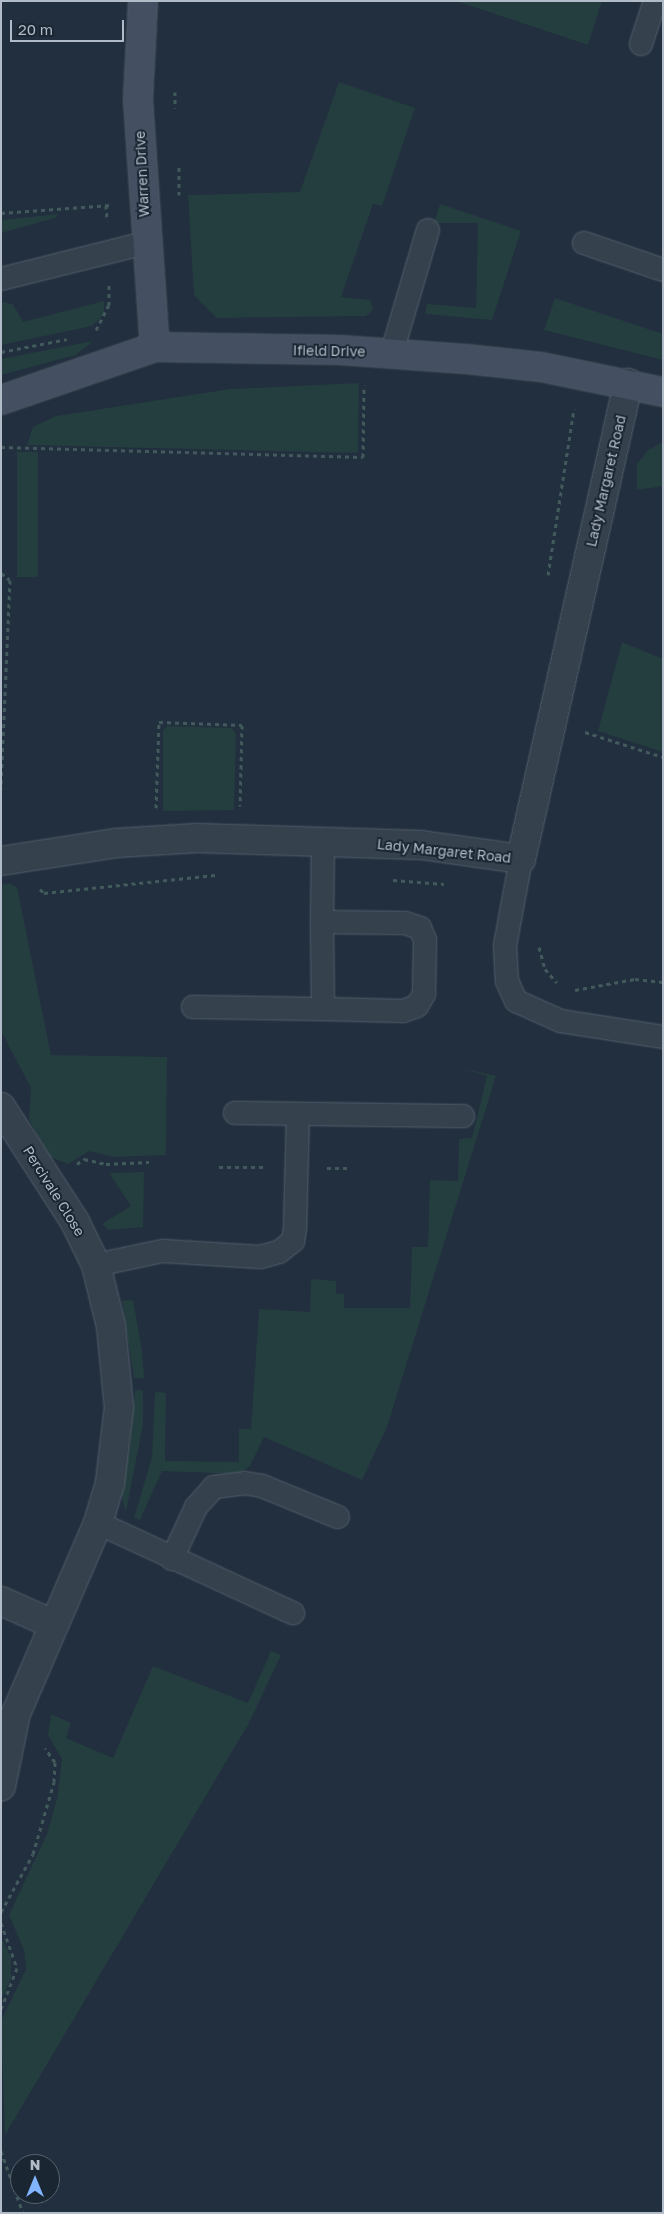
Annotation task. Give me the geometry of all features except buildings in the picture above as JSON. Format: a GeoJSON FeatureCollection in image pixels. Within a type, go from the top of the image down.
{"type":"FeatureCollection","features":[{"type":"Feature","properties":{"kind":"street","name":"Warren Drive"},"geometry":{"type":"LineString","coordinates":[[143,1],[138,100],[145,243],[155,347]]}},
{"type":"Feature","properties":{"kind":"street","name":"Ifield Drive"},"geometry":{"type":"LineString","coordinates":[[1,400],[155,347],[392,352],[541,368],[628,383],[663,392]]}},
{"type":"Feature","properties":{"kind":"street","name":"Lady Margaret Road"},"geometry":{"type":"LineString","coordinates":[[8,860],[155,841],[240,838],[323,841],[480,852],[521,859],[628,383]]}},
{"type":"Feature","properties":{"kind":"street","name":"Percivale Close"},"geometry":{"type":"LineString","coordinates":[[1,1107],[49,1182],[96,1265],[112,1326],[119,1407],[117,1446],[98,1523],[53,1624],[7,1739],[1,1786]]}},
{"type":"Feature","properties":{"kind":"street"},"geometry":{"type":"LineString","coordinates":[[1,1601],[53,1624]]}},
{"type":"Feature","properties":{"kind":"lane"},"geometry":{"type":"LineString","coordinates":[[642,44],[655,1]]}},
{"type":"Feature","properties":{"kind":"lane"},"geometry":{"type":"LineString","coordinates":[[392,352],[428,230]]}},
{"type":"Feature","properties":{"kind":"lane"},"geometry":{"type":"LineString","coordinates":[[1,278],[145,243]]}},
{"type":"Feature","properties":{"kind":"lane"},"geometry":{"type":"LineString","coordinates":[[584,243],[663,270]]}},
{"type":"Feature","properties":{"kind":"lane"},"geometry":{"type":"LineString","coordinates":[[323,841],[323,1009]]}},
{"type":"Feature","properties":{"kind":"lane"},"geometry":{"type":"LineString","coordinates":[[521,859],[505,945],[508,981],[516,1001],[561,1021],[663,1037]]}},
{"type":"Feature","properties":{"kind":"lane"},"geometry":{"type":"LineString","coordinates":[[193,1007],[403,1011],[417,1006],[424,994],[425,940],[420,928],[405,922],[322,922]]}},
{"type":"Feature","properties":{"kind":"lane"},"geometry":{"type":"LineString","coordinates":[[235,1113],[463,1116]]}},
{"type":"Feature","properties":{"kind":"lane"},"geometry":{"type":"LineString","coordinates":[[96,1265],[163,1251],[260,1257],[279,1252],[292,1241],[295,1228],[298,1114]]}},
{"type":"Feature","properties":{"kind":"lane"},"geometry":{"type":"LineString","coordinates":[[172,1559],[196,1507],[214,1487],[245,1483],[262,1486],[338,1517]]}},
{"type":"Feature","properties":{"kind":"lane"},"geometry":{"type":"LineString","coordinates":[[98,1523],[172,1559],[292,1613]]}},
{"type":"Feature","properties":{"kind":"path"},"geometry":{"type":"LineString","coordinates":[[86,334],[104,322],[110,305],[106,205]]}},
{"type":"Feature","properties":{"kind":"path"},"geometry":{"type":"LineString","coordinates":[[1,352],[78,336]]}},
{"type":"Feature","properties":{"kind":"path"},"geometry":{"type":"LineString","coordinates":[[1,447],[363,457],[365,351]]}},
{"type":"Feature","properties":{"kind":"path"},"geometry":{"type":"LineString","coordinates":[[1,573],[10,580],[1,790]]}},
{"type":"Feature","properties":{"kind":"path"},"geometry":{"type":"LineString","coordinates":[[155,841],[158,722],[242,725],[240,838]]}},
{"type":"Feature","properties":{"kind":"path"},"geometry":{"type":"LineString","coordinates":[[552,724],[586,732],[663,757]]}},
{"type":"Feature","properties":{"kind":"path"},"geometry":{"type":"LineString","coordinates":[[580,738],[586,732]]}},
{"type":"Feature","properties":{"kind":"path"},"geometry":{"type":"LineString","coordinates":[[384,879],[430,886],[452,883],[467,876],[480,852]]}},
{"type":"Feature","properties":{"kind":"path"},"geometry":{"type":"LineString","coordinates":[[8,860],[44,893],[223,874]]}},
{"type":"Feature","properties":{"kind":"path"},"geometry":{"type":"LineString","coordinates":[[537,936],[545,969],[557,983],[574,990],[635,979],[663,982]]}},
{"type":"Feature","properties":{"kind":"path"},"geometry":{"type":"LineString","coordinates":[[49,1182],[84,1159],[106,1164],[149,1162]]}},
{"type":"Feature","properties":{"kind":"path"},"geometry":{"type":"LineString","coordinates":[[1,1923],[17,1968],[1,2009]]}},
{"type":"Feature","properties":{"kind":"path"},"geometry":{"type":"LineString","coordinates":[[1,2152],[23,2213]]}},
{"type":"Feature","properties":{"kind":"green space"},"geometry":{"type":"Polygon","coordinates":[[[456,1],[602,1],[588,45],[456,1]]]}},
{"type":"Feature","properties":{"kind":"green space"},"geometry":{"type":"Polygon","coordinates":[[[339,82],[415,108],[382,206],[373,204],[341,297],[370,300],[373,310],[366,316],[217,318],[194,295],[188,195],[300,192],[339,82]]]}},
{"type":"Feature","properties":{"kind":"green space"},"geometry":{"type":"Polygon","coordinates":[[[440,204],[521,231],[492,320],[425,314],[427,304],[476,308],[478,223],[434,223],[440,204]]]}},
{"type":"Feature","properties":{"kind":"green space"},"geometry":{"type":"Polygon","coordinates":[[[58,214],[55,218],[1,233],[1,220],[58,214]]]}},
{"type":"Feature","properties":{"kind":"green space"},"geometry":{"type":"Polygon","coordinates":[[[555,298],[663,334],[663,360],[544,330],[555,298]]]}},
{"type":"Feature","properties":{"kind":"green space"},"geometry":{"type":"Polygon","coordinates":[[[104,301],[104,314],[92,326],[1,345],[1,302],[13,304],[23,322],[104,301]]]}},
{"type":"Feature","properties":{"kind":"green space"},"geometry":{"type":"Polygon","coordinates":[[[93,341],[76,355],[1,375],[1,359],[93,341]]]}},
{"type":"Feature","properties":{"kind":"green space"},"geometry":{"type":"Polygon","coordinates":[[[359,383],[358,453],[27,445],[33,427],[56,416],[230,389],[359,383]]]}},
{"type":"Feature","properties":{"kind":"green space"},"geometry":{"type":"Polygon","coordinates":[[[663,442],[663,486],[637,490],[637,464],[647,451],[663,442]]]}},
{"type":"Feature","properties":{"kind":"green space"},"geometry":{"type":"Polygon","coordinates":[[[17,452],[38,452],[38,577],[17,577],[17,452]]]}},
{"type":"Feature","properties":{"kind":"green space"},"geometry":{"type":"Polygon","coordinates":[[[622,642],[663,659],[663,752],[598,731],[622,642]]]}},
{"type":"Feature","properties":{"kind":"green space"},"geometry":{"type":"Polygon","coordinates":[[[167,726],[232,728],[236,734],[234,810],[163,811],[163,731],[167,726]]]}},
{"type":"Feature","properties":{"kind":"green space"},"geometry":{"type":"Polygon","coordinates":[[[9,883],[17,887],[51,1055],[167,1057],[166,1155],[113,1157],[89,1151],[68,1164],[50,1157],[37,1135],[29,1120],[31,1088],[1,1031],[1,885],[9,883]]]}},
{"type":"Feature","properties":{"kind":"green space"},"geometry":{"type":"Polygon","coordinates":[[[461,1068],[496,1076],[387,1427],[362,1480],[264,1437],[250,1466],[239,1474],[162,1471],[140,1520],[134,1518],[152,1457],[155,1392],[166,1393],[165,1461],[239,1462],[239,1429],[251,1429],[259,1309],[310,1312],[311,1279],[336,1281],[336,1294],[344,1294],[344,1308],[410,1308],[412,1247],[428,1247],[430,1180],[458,1181],[459,1139],[472,1138],[487,1076],[461,1068]]]}},
{"type":"Feature","properties":{"kind":"green space"},"geometry":{"type":"Polygon","coordinates":[[[144,1172],[143,1227],[108,1230],[102,1224],[131,1206],[109,1173],[144,1172]]]}},
{"type":"Feature","properties":{"kind":"green space"},"geometry":{"type":"Polygon","coordinates":[[[133,1300],[142,1350],[144,1378],[134,1378],[122,1301],[133,1300]]]}},
{"type":"Feature","properties":{"kind":"green space"},"geometry":{"type":"Polygon","coordinates":[[[135,1390],[143,1390],[143,1424],[126,1512],[120,1492],[130,1447],[135,1390]]]}},
{"type":"Feature","properties":{"kind":"green space"},"geometry":{"type":"Polygon","coordinates":[[[271,1651],[281,1655],[249,1723],[5,2135],[1,2021],[26,1969],[24,1950],[9,1915],[47,1834],[57,1799],[62,1759],[48,1735],[51,1714],[71,1723],[66,1738],[113,1758],[153,1666],[248,1703],[271,1651]]]}},
{"type":"Feature","properties":{"kind":"green space"},"geometry":{"type":"Polygon","coordinates":[[[1,1936],[11,1958],[11,1979],[1,2000],[1,1936]]]}}]}
